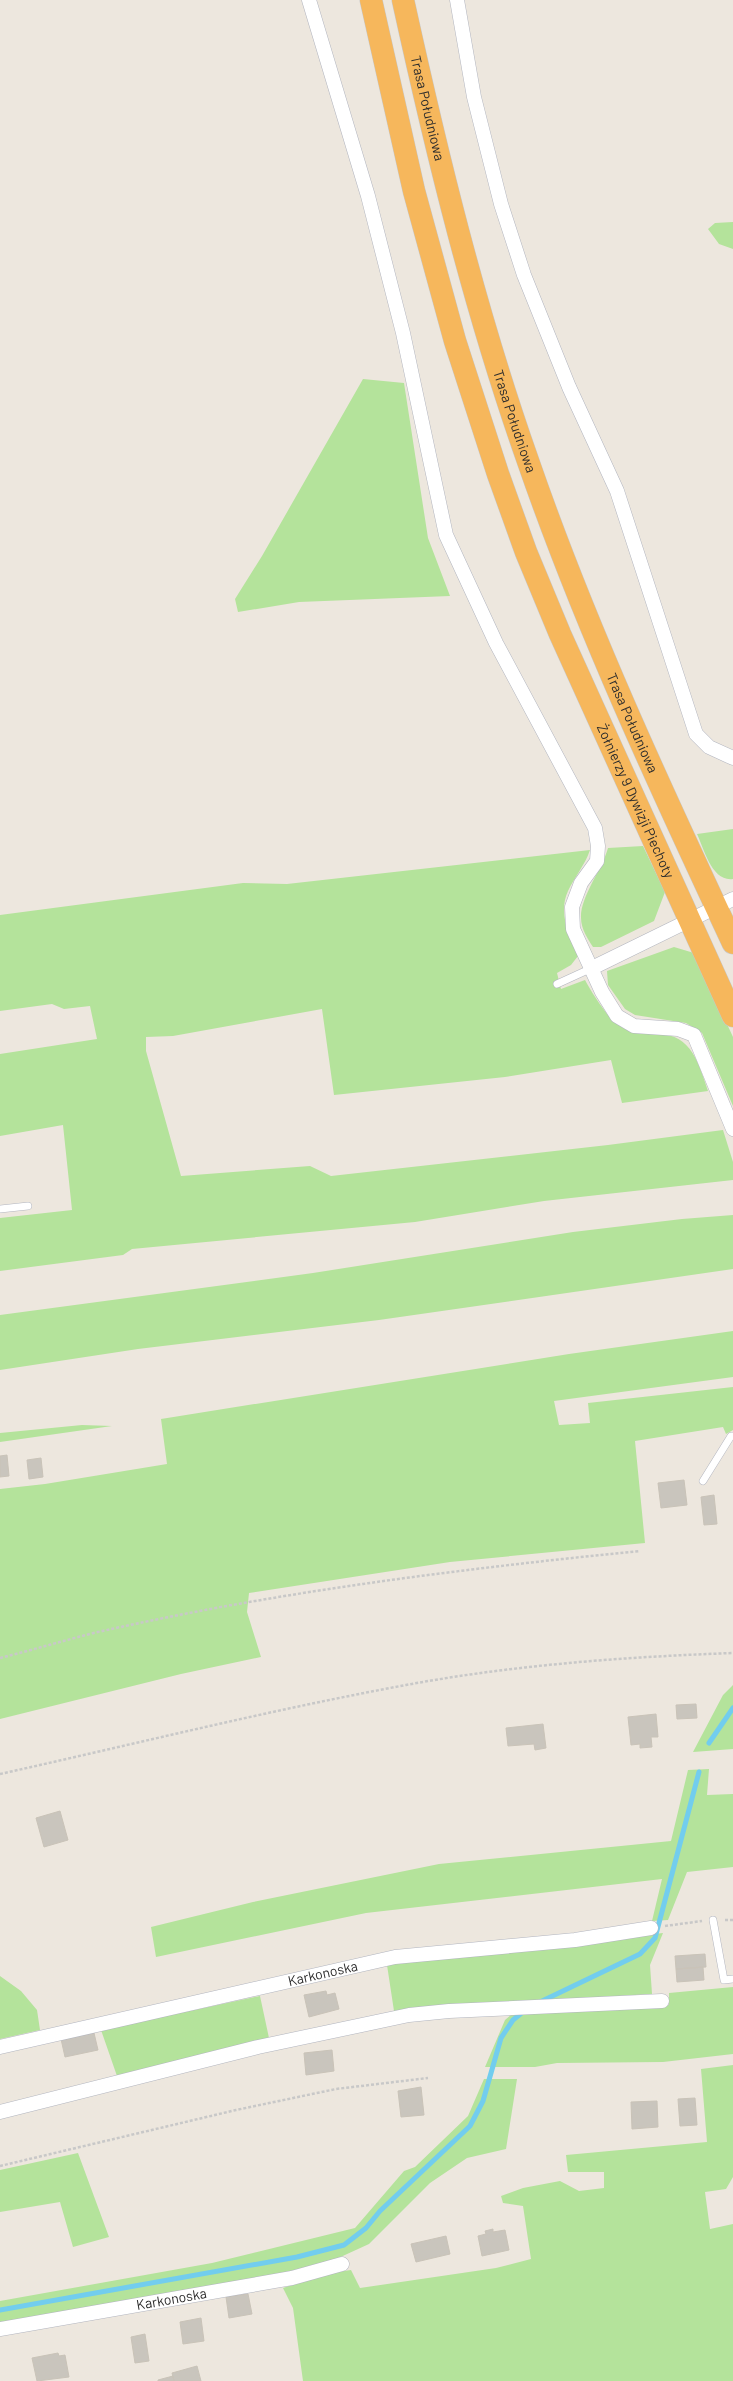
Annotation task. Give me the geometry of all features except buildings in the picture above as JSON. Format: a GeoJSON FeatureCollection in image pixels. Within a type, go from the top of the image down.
{"type":"FeatureCollection","features":[{"type":"Feature","properties":{"kind":"highway","name":"Żołnierzy 9 Dywizji Piechoty"},"geometry":{"type":"LineString","coordinates":[[371,0],[414,191],[456,340],[498,474],[539,585],[733,1016]]}},
{"type":"Feature","properties":{"kind":"highway","name":"Trasa Południowa"},"geometry":{"type":"LineString","coordinates":[[403,0],[435,138],[457,222],[483,316],[528,461],[582,607],[677,824]]}},
{"type":"Feature","properties":{"kind":"highway","name":"Żołnierzy 9 Dywizji Piechoty"},"geometry":{"type":"LineString","coordinates":[[677,824],[724,903],[733,943]]}},
{"type":"Feature","properties":{"kind":"street"},"geometry":{"type":"LineString","coordinates":[[309,0],[368,196],[404,333],[446,534],[496,643],[595,828],[598,846],[597,861],[581,883],[572,907],[573,929],[602,992],[617,1016],[634,1026],[678,1029],[694,1035],[733,1129]]}},
{"type":"Feature","properties":{"kind":"street"},"geometry":{"type":"LineString","coordinates":[[457,0],[474,96],[501,204],[524,275],[569,387],[617,491],[696,734],[709,747],[733,758]]}},
{"type":"Feature","properties":{"kind":"street"},"geometry":{"type":"LineString","coordinates":[[592,968],[724,903]]}},
{"type":"Feature","properties":{"kind":"street","name":"Karkonoska"},"geometry":{"type":"LineString","coordinates":[[0,2047],[395,1957],[575,1940],[651,1928]]}},
{"type":"Feature","properties":{"kind":"street"},"geometry":{"type":"LineString","coordinates":[[0,2112],[258,2047],[409,2015],[449,2011],[662,2001]]}},
{"type":"Feature","properties":{"kind":"street","name":"Karkonoska"},"geometry":{"type":"LineString","coordinates":[[0,2329],[285,2280],[342,2264]]}},
{"type":"Feature","properties":{"kind":"lane"},"geometry":{"type":"LineString","coordinates":[[557,984],[592,968]]}},
{"type":"Feature","properties":{"kind":"lane"},"geometry":{"type":"LineString","coordinates":[[0,1209],[28,1206]]}},
{"type":"Feature","properties":{"kind":"lane"},"geometry":{"type":"LineString","coordinates":[[703,1482],[731,1436],[733,1436]]}},
{"type":"Feature","properties":{"kind":"lane"},"geometry":{"type":"LineString","coordinates":[[713,1920],[724,1980],[733,1979]]}},
{"type":"Feature","properties":{"kind":"path"},"geometry":{"type":"LineString","coordinates":[[0,1658],[96,1632],[196,1612],[492,1566],[640,1551]]}},
{"type":"Feature","properties":{"kind":"path"},"geometry":{"type":"LineString","coordinates":[[0,1774],[232,1721],[406,1684],[555,1663],[623,1657],[733,1653]]}},
{"type":"Feature","properties":{"kind":"path"},"geometry":{"type":"LineString","coordinates":[[0,2166],[236,2110],[336,2089],[428,2078]]}},
{"type":"Feature","properties":{"kind":"green space"},"geometry":{"type":"Polygon","coordinates":[[[733,222],[733,249],[719,244],[708,229],[715,223],[733,222]]]}},
{"type":"Feature","properties":{"kind":"green space"},"geometry":{"type":"Polygon","coordinates":[[[363,379],[404,383],[428,538],[450,596],[299,602],[238,612],[235,599],[262,556],[363,379]]]}},
{"type":"Feature","properties":{"kind":"green space"},"geometry":{"type":"Polygon","coordinates":[[[733,829],[733,879],[726,879],[714,870],[706,856],[697,834],[733,829]]]}},
{"type":"Feature","properties":{"kind":"green space"},"geometry":{"type":"Polygon","coordinates":[[[643,846],[665,892],[654,921],[601,947],[593,947],[582,926],[582,910],[584,901],[608,848],[643,846]]]}},
{"type":"Feature","properties":{"kind":"green space"},"geometry":{"type":"Polygon","coordinates":[[[590,850],[565,899],[564,916],[568,933],[578,956],[571,965],[557,973],[561,989],[585,980],[605,1012],[615,1023],[634,1032],[643,1034],[670,1035],[679,1039],[692,1053],[701,1071],[708,1091],[622,1103],[611,1060],[505,1077],[334,1095],[322,1009],[173,1036],[146,1037],[146,1051],[181,1176],[310,1166],[331,1176],[608,1145],[723,1130],[733,1162],[733,1180],[544,1201],[415,1222],[132,1249],[123,1255],[0,1271],[0,1218],[72,1210],[63,1125],[0,1136],[0,1054],[97,1039],[90,1006],[64,1009],[52,1004],[0,1011],[0,915],[243,883],[287,884],[590,850]]]}},
{"type":"Feature","properties":{"kind":"green space"},"geometry":{"type":"Polygon","coordinates":[[[674,947],[694,953],[733,1037],[733,1106],[702,1033],[686,1023],[635,1015],[625,1009],[608,985],[607,971],[674,947]]]}},
{"type":"Feature","properties":{"kind":"green space"},"geometry":{"type":"Polygon","coordinates":[[[733,1215],[733,1269],[379,1320],[138,1349],[0,1370],[0,1315],[313,1273],[573,1232],[682,1219],[733,1215]]]}},
{"type":"Feature","properties":{"kind":"green space"},"geometry":{"type":"Polygon","coordinates":[[[733,1331],[733,1377],[554,1401],[559,1425],[590,1423],[588,1403],[733,1387],[733,1430],[726,1434],[723,1427],[635,1441],[645,1543],[450,1562],[249,1593],[247,1612],[261,1657],[181,1674],[0,1719],[0,1489],[45,1484],[167,1464],[161,1419],[569,1354],[733,1331]]]}},
{"type":"Feature","properties":{"kind":"green space"},"geometry":{"type":"Polygon","coordinates":[[[82,1425],[112,1426],[0,1442],[0,1433],[82,1425]]]}},
{"type":"Feature","properties":{"kind":"green space"},"geometry":{"type":"Polygon","coordinates":[[[733,1685],[733,1749],[693,1752],[723,1695],[733,1685]]]}},
{"type":"Feature","properties":{"kind":"green space"},"geometry":{"type":"Polygon","coordinates":[[[709,1769],[707,1795],[733,1794],[733,1867],[687,1872],[668,1920],[652,1921],[662,1879],[366,1913],[156,1957],[151,1927],[253,1902],[439,1864],[671,1841],[688,1770],[709,1769]]]}},
{"type":"Feature","properties":{"kind":"green space"},"geometry":{"type":"Polygon","coordinates":[[[663,1933],[650,1965],[652,1994],[433,2007],[394,2011],[387,1965],[663,1933]]]}},
{"type":"Feature","properties":{"kind":"green space"},"geometry":{"type":"Polygon","coordinates":[[[0,1976],[21,1991],[37,2010],[40,2030],[0,2039],[0,1976]]]}},
{"type":"Feature","properties":{"kind":"green space"},"geometry":{"type":"Polygon","coordinates":[[[733,1987],[733,2054],[663,2062],[557,2063],[535,2067],[485,2067],[505,2020],[513,2013],[669,2005],[669,1993],[733,1987]]]}},
{"type":"Feature","properties":{"kind":"green space"},"geometry":{"type":"Polygon","coordinates":[[[260,1996],[269,2038],[117,2076],[101,2030],[260,1996]]]}},
{"type":"Feature","properties":{"kind":"green space"},"geometry":{"type":"Polygon","coordinates":[[[733,2065],[733,2177],[726,2189],[705,2192],[710,2229],[733,2224],[733,2381],[303,2381],[293,2308],[283,2288],[324,2274],[351,2270],[360,2288],[496,2268],[531,2259],[523,2206],[503,2203],[501,2196],[523,2188],[560,2181],[579,2191],[604,2188],[604,2172],[568,2172],[566,2155],[707,2142],[701,2069],[733,2065]]]}},
{"type":"Feature","properties":{"kind":"green space"},"geometry":{"type":"Polygon","coordinates":[[[484,2079],[517,2079],[506,2149],[467,2158],[430,2183],[369,2244],[334,2260],[250,2281],[0,2322],[0,2301],[212,2263],[355,2228],[404,2171],[415,2167],[468,2116],[484,2079]]]}},
{"type":"Feature","properties":{"kind":"green space"},"geometry":{"type":"Polygon","coordinates":[[[78,2153],[109,2237],[73,2247],[60,2202],[0,2212],[0,2170],[78,2153]]]}},
{"type":"Feature","properties":{"kind":"waterway"},"geometry":{"type":"LineString","coordinates":[[709,1743],[733,1708]]}},
{"type":"Feature","properties":{"kind":"waterway"},"geometry":{"type":"LineString","coordinates":[[540,2002],[640,1954],[655,1938],[699,1772]]}},
{"type":"Feature","properties":{"kind":"waterway"},"geometry":{"type":"LineString","coordinates":[[0,2310],[297,2257],[344,2245],[366,2228],[380,2211],[470,2126],[483,2101],[501,2038],[513,2020],[524,2011]]}}]}
